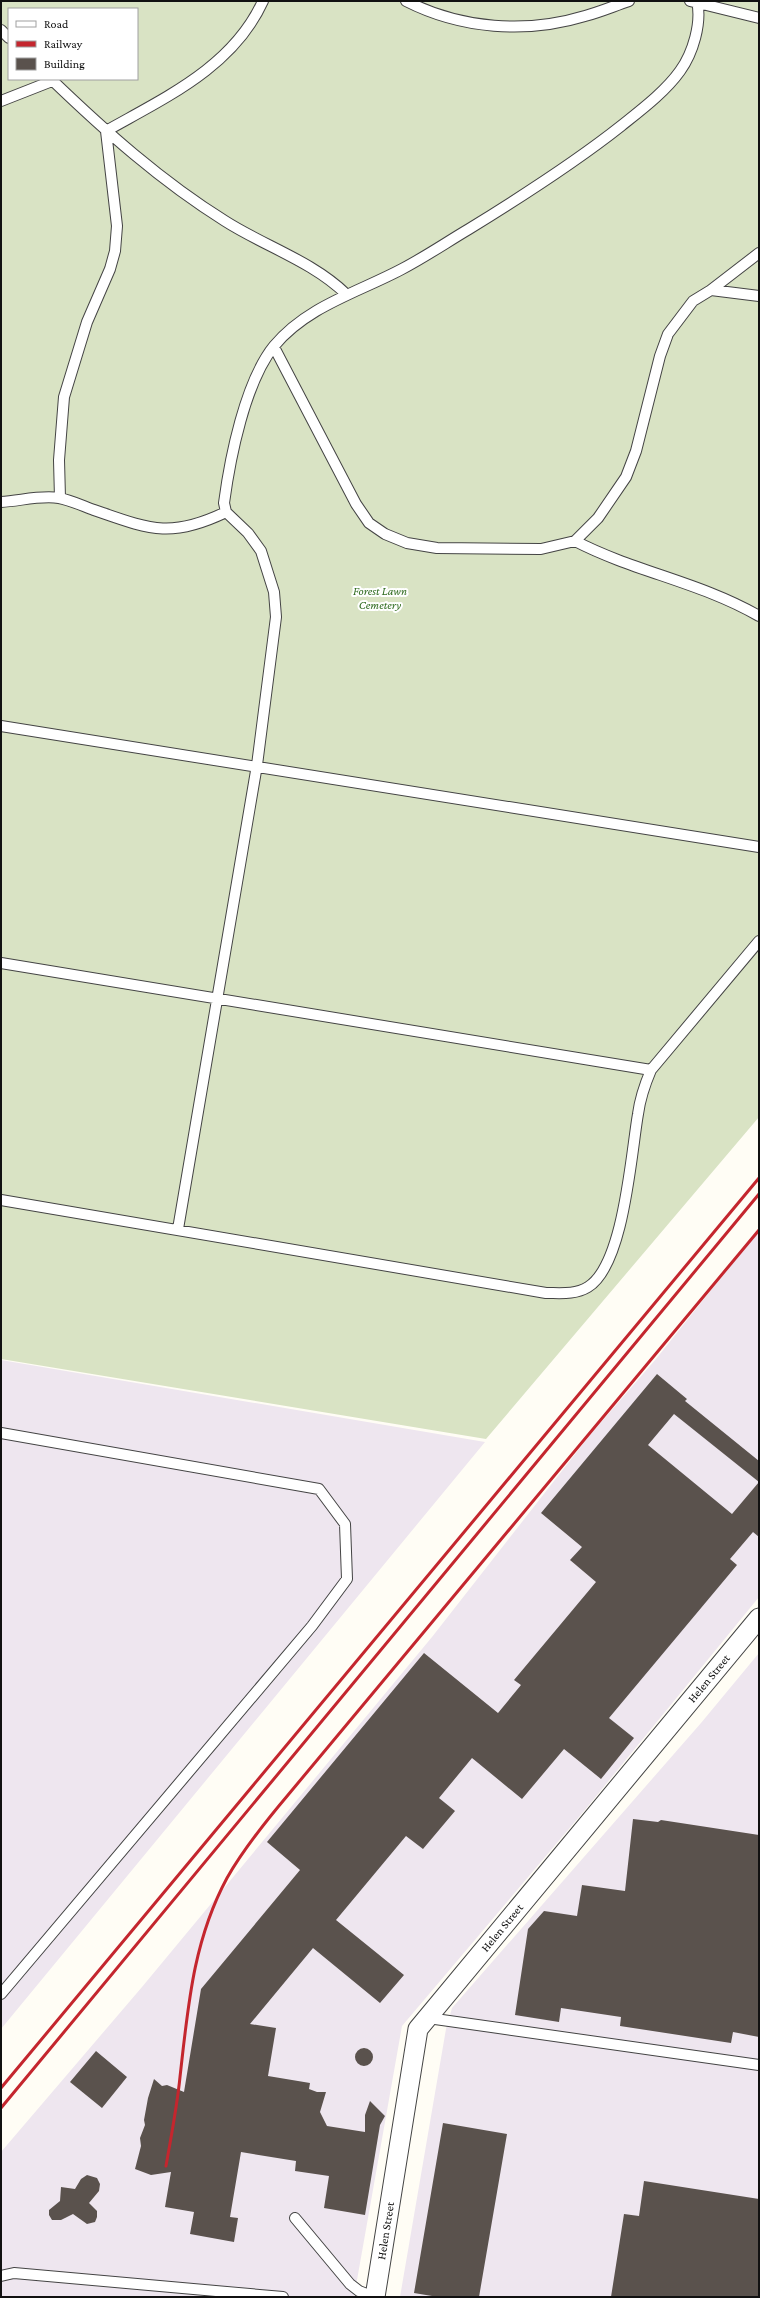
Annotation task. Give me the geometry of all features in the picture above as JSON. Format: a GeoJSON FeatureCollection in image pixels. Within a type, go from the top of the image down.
{"type":"FeatureCollection","features":[{"type":"Feature","properties":{"kind":"street","name":"Helen Street"},"geometry":{"type":"LineString","coordinates":[[378,2295],[418,2029],[759,1618]]}},
{"type":"Feature","properties":{"kind":"lane"},"geometry":{"type":"LineString","coordinates":[[106,131],[182,88],[224,57],[241,39],[263,1]]}},
{"type":"Feature","properties":{"kind":"lane"},"geometry":{"type":"LineString","coordinates":[[406,1],[443,16],[493,27],[512,28],[558,23],[586,16],[629,1]]}},
{"type":"Feature","properties":{"kind":"lane"},"geometry":{"type":"LineString","coordinates":[[178,1229],[257,766],[274,643],[276,618],[274,592],[261,551],[248,533],[226,512],[226,490],[240,426],[254,382],[274,347],[295,327],[346,294],[402,269],[524,195],[599,144],[641,110],[680,72],[689,55],[696,35],[695,2],[759,18]]}},
{"type":"Feature","properties":{"kind":"lane"},"geometry":{"type":"LineString","coordinates":[[1,101],[52,80],[106,131],[165,180],[248,236],[319,272],[346,294]]}},
{"type":"Feature","properties":{"kind":"lane"},"geometry":{"type":"LineString","coordinates":[[60,498],[59,460],[64,397],[87,322],[110,269],[115,251],[117,226],[106,131]]}},
{"type":"Feature","properties":{"kind":"lane"},"geometry":{"type":"LineString","coordinates":[[274,347],[356,504],[369,523],[385,534],[407,543],[437,548],[541,549],[575,540],[598,518],[626,477],[636,452],[660,356],[668,334],[693,301],[711,290],[759,253]]}},
{"type":"Feature","properties":{"kind":"lane"},"geometry":{"type":"LineString","coordinates":[[711,290],[759,296]]}},
{"type":"Feature","properties":{"kind":"lane"},"geometry":{"type":"LineString","coordinates":[[1,502],[40,498],[60,498],[114,517],[164,530],[186,528],[204,523],[226,512]]}},
{"type":"Feature","properties":{"kind":"lane"},"geometry":{"type":"LineString","coordinates":[[575,540],[621,563],[717,594],[759,616]]}},
{"type":"Feature","properties":{"kind":"lane"},"geometry":{"type":"LineString","coordinates":[[1,726],[759,847]]}},
{"type":"Feature","properties":{"kind":"lane"},"geometry":{"type":"LineString","coordinates":[[1,1200],[546,1293],[571,1293],[588,1287],[602,1274],[611,1255],[621,1221],[638,1112],[644,1088],[651,1070],[759,941]]}},
{"type":"Feature","properties":{"kind":"lane"},"geometry":{"type":"LineString","coordinates":[[1,963],[218,997],[651,1070]]}},
{"type":"Feature","properties":{"kind":"lane"},"geometry":{"type":"LineString","coordinates":[[1,1432],[319,1489],[345,1524],[347,1579],[312,1626],[1,1994]]}},
{"type":"Feature","properties":{"kind":"lane"},"geometry":{"type":"LineString","coordinates":[[428,2018],[759,2065]]}},
{"type":"Feature","properties":{"kind":"lane"},"geometry":{"type":"LineString","coordinates":[[295,2218],[347,2281],[359,2291],[378,2295]]}},
{"type":"Feature","properties":{"kind":"lane"},"geometry":{"type":"LineString","coordinates":[[1,2276],[14,2273],[283,2297]]}},
{"type":"Feature","properties":{"kind":"shaded area"},"geometry":{"type":"Polygon","coordinates":[[[759,1230],[759,1597],[584,1811],[402,2026],[354,2297],[1,2297],[1,2152],[142,1987],[432,1637],[590,1435],[656,1359],[759,1230]]]}},
{"type":"Feature","properties":{"kind":"shaded area"},"geometry":{"type":"Polygon","coordinates":[[[1,1360],[485,1442],[1,2029],[1,1360]]]}},
{"type":"Feature","properties":{"kind":"shaded area"},"geometry":{"type":"Polygon","coordinates":[[[759,1653],[759,2297],[400,2297],[446,2029],[452,2008],[701,1723],[759,1653]]]}},
{"type":"Feature","properties":{"kind":"green space","name":"Forest Lawn Cemetery"},"geometry":{"type":"Polygon","coordinates":[[[1,1],[759,1],[759,1117],[486,1439],[1,1359],[1,1]]]}},
{"type":"Feature","properties":{"kind":"building"},"geometry":{"type":"Polygon","coordinates":[[[657,1374],[687,1399],[685,1401],[759,1461],[759,1482],[759,1537],[753,1532],[730,1559],[737,1565],[609,1718],[634,1738],[601,1779],[564,1749],[522,1799],[472,1758],[439,1798],[455,1811],[423,1849],[406,1836],[336,1920],[404,1975],[380,2003],[313,1948],[250,2024],[276,2028],[268,2076],[310,2083],[309,2089],[317,2092],[326,2092],[320,2112],[327,2126],[365,2132],[365,2115],[370,2101],[385,2116],[380,2125],[365,2215],[324,2208],[329,2176],[295,2171],[296,2161],[241,2152],[230,2217],[238,2218],[234,2242],[190,2234],[194,2212],[165,2207],[171,2172],[151,2175],[135,2169],[141,2146],[140,2138],[145,2125],[144,2120],[148,2098],[154,2079],[162,2086],[167,2085],[184,2092],[201,1989],[300,1870],[267,1842],[424,1653],[498,1713],[521,1685],[514,1680],[596,1582],[570,1560],[582,1547],[541,1513],[657,1374]],[[674,1414],[648,1445],[732,1514],[759,1482],[674,1414]]]}},
{"type":"Feature","properties":{"kind":"building"},"geometry":{"type":"Polygon","coordinates":[[[633,1819],[658,1822],[661,1820],[759,1835],[759,2037],[733,2032],[731,2043],[620,2026],[621,2017],[561,2008],[559,2022],[515,2015],[528,1929],[544,1911],[577,1916],[582,1885],[625,1891],[633,1819]]]}},
{"type":"Feature","properties":{"kind":"building"},"geometry":{"type":"Polygon","coordinates":[[[364,2048],[370,2051],[373,2057],[370,2063],[364,2066],[358,2063],[355,2057],[358,2051],[364,2048]]]}},
{"type":"Feature","properties":{"kind":"building"},"geometry":{"type":"Polygon","coordinates":[[[96,2051],[127,2077],[102,2108],[70,2082],[96,2051]]]}},
{"type":"Feature","properties":{"kind":"building"},"geometry":{"type":"Polygon","coordinates":[[[443,2123],[507,2134],[479,2297],[438,2297],[414,2293],[443,2123]]]}},
{"type":"Feature","properties":{"kind":"building"},"geometry":{"type":"Polygon","coordinates":[[[87,2175],[97,2178],[100,2184],[99,2191],[89,2203],[97,2211],[95,2222],[87,2224],[73,2214],[61,2220],[52,2220],[49,2215],[49,2210],[60,2201],[61,2187],[75,2189],[81,2179],[87,2175]]]}},
{"type":"Feature","properties":{"kind":"building"},"geometry":{"type":"Polygon","coordinates":[[[644,2181],[759,2199],[759,2297],[611,2297],[624,2214],[639,2216],[644,2181]]]}},
{"type":"Feature","properties":{"kind":"railway"},"geometry":{"type":"LineString","coordinates":[[1,2088],[759,1178]]}},
{"type":"Feature","properties":{"kind":"railway"},"geometry":{"type":"LineString","coordinates":[[1,2108],[759,1194]]}},
{"type":"Feature","properties":{"kind":"railway"},"geometry":{"type":"LineString","coordinates":[[166,2166],[177,2099],[189,2000],[199,1950],[206,1926],[227,1878],[256,1835],[280,1805],[759,1230]]}}]}
